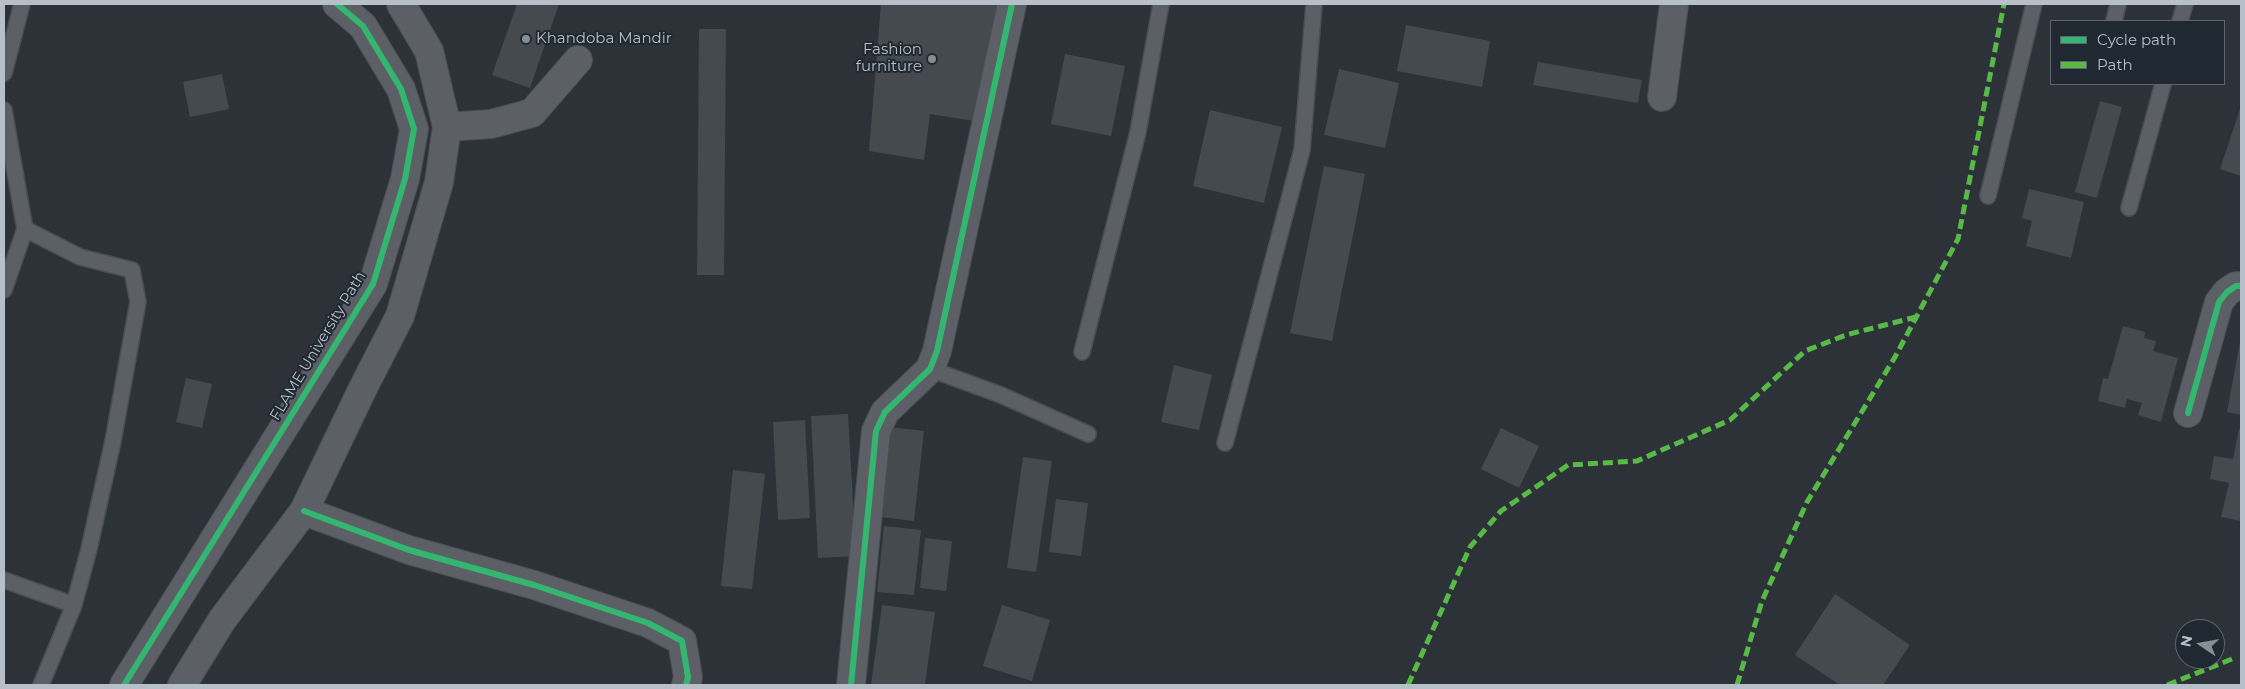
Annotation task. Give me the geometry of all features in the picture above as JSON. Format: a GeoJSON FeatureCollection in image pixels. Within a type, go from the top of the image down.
{"type":"FeatureCollection","features":[{"type":"Feature","properties":{"kind":"street","name":"FLAME University Path"},"geometry":{"type":"LineString","coordinates":[[124,685],[373,284],[405,179],[414,129],[401,90],[363,26],[337,4]]}},
{"type":"Feature","properties":{"kind":"street"},"geometry":{"type":"LineString","coordinates":[[182,685],[222,620],[304,511],[400,316],[439,182],[447,127],[429,52],[401,4]]}},
{"type":"Feature","properties":{"kind":"street"},"geometry":{"type":"LineString","coordinates":[[851,685],[876,431],[885,412],[930,368],[937,351],[1012,4]]}},
{"type":"Feature","properties":{"kind":"street"},"geometry":{"type":"LineString","coordinates":[[1662,97],[1674,4]]}},
{"type":"Feature","properties":{"kind":"street"},"geometry":{"type":"LineString","coordinates":[[447,127],[492,124],[532,113],[578,60]]}},
{"type":"Feature","properties":{"kind":"street"},"geometry":{"type":"LineString","coordinates":[[2188,413],[2220,302],[2227,292],[2236,286],[2241,286]]}},
{"type":"Feature","properties":{"kind":"street"},"geometry":{"type":"LineString","coordinates":[[304,511],[409,550],[534,585],[648,622],[682,641],[688,677],[686,685]]}},
{"type":"Feature","properties":{"kind":"lane"},"geometry":{"type":"LineString","coordinates":[[4,73],[22,4]]}},
{"type":"Feature","properties":{"kind":"lane"},"geometry":{"type":"LineString","coordinates":[[1082,352],[1138,132],[1161,4]]}},
{"type":"Feature","properties":{"kind":"lane"},"geometry":{"type":"LineString","coordinates":[[1225,444],[1302,150],[1314,4]]}},
{"type":"Feature","properties":{"kind":"lane"},"geometry":{"type":"LineString","coordinates":[[1988,196],[2034,4]]}},
{"type":"Feature","properties":{"kind":"lane"},"geometry":{"type":"LineString","coordinates":[[2114,20],[2118,4]]}},
{"type":"Feature","properties":{"kind":"lane"},"geometry":{"type":"LineString","coordinates":[[2180,20],[2185,4]]}},
{"type":"Feature","properties":{"kind":"lane"},"geometry":{"type":"LineString","coordinates":[[2129,208],[2163,85]]}},
{"type":"Feature","properties":{"kind":"lane"},"geometry":{"type":"LineString","coordinates":[[4,110],[24,229],[4,290]]}},
{"type":"Feature","properties":{"kind":"lane"},"geometry":{"type":"LineString","coordinates":[[24,229],[80,257],[132,270],[138,302],[114,441],[89,549],[74,606],[42,685]]}},
{"type":"Feature","properties":{"kind":"lane"},"geometry":{"type":"LineString","coordinates":[[930,368],[1001,395],[1088,434]]}},
{"type":"Feature","properties":{"kind":"lane"},"geometry":{"type":"LineString","coordinates":[[4,580],[74,606]]}},
{"type":"Feature","properties":{"kind":"building","name":"Khandoba Mandir"},"geometry":{"type":"Polygon","coordinates":[[[517,4],[559,4],[530,88],[492,75],[517,4]]]}},
{"type":"Feature","properties":{"kind":"building","name":"Fashion furniture"},"geometry":{"type":"Polygon","coordinates":[[[881,4],[1001,4],[974,121],[930,114],[924,160],[869,151],[881,4]]]}},
{"type":"Feature","properties":{"kind":"building"},"geometry":{"type":"Polygon","coordinates":[[[1406,25],[1490,41],[1482,87],[1397,71],[1406,25]]]}},
{"type":"Feature","properties":{"kind":"building"},"geometry":{"type":"Polygon","coordinates":[[[699,29],[726,29],[724,275],[697,275],[699,29]]]}},
{"type":"Feature","properties":{"kind":"building"},"geometry":{"type":"Polygon","coordinates":[[[1065,54],[1125,66],[1111,136],[1051,124],[1065,54]]]}},
{"type":"Feature","properties":{"kind":"building"},"geometry":{"type":"Polygon","coordinates":[[[1538,62],[1642,80],[1638,103],[1533,85],[1538,62]]]}},
{"type":"Feature","properties":{"kind":"building"},"geometry":{"type":"Polygon","coordinates":[[[1339,69],[1399,83],[1385,148],[1324,135],[1339,69]]]}},
{"type":"Feature","properties":{"kind":"building"},"geometry":{"type":"Polygon","coordinates":[[[222,74],[229,109],[190,117],[183,82],[222,74]]]}},
{"type":"Feature","properties":{"kind":"building"},"geometry":{"type":"Polygon","coordinates":[[[2100,101],[2122,107],[2097,198],[2075,192],[2100,101]]]}},
{"type":"Feature","properties":{"kind":"building"},"geometry":{"type":"Polygon","coordinates":[[[2241,106],[2241,176],[2220,169],[2241,106]]]}},
{"type":"Feature","properties":{"kind":"building"},"geometry":{"type":"Polygon","coordinates":[[[1210,110],[1282,127],[1264,203],[1193,186],[1210,110]]]}},
{"type":"Feature","properties":{"kind":"building"},"geometry":{"type":"Polygon","coordinates":[[[1324,166],[1365,174],[1332,341],[1290,333],[1324,166]]]}},
{"type":"Feature","properties":{"kind":"building"},"geometry":{"type":"Polygon","coordinates":[[[2029,189],[2084,202],[2071,258],[2026,246],[2032,221],[2022,218],[2029,189]]]}},
{"type":"Feature","properties":{"kind":"building"},"geometry":{"type":"Polygon","coordinates":[[[2123,326],[2145,332],[2144,338],[2156,341],[2153,351],[2178,358],[2161,422],[2138,415],[2142,403],[2127,399],[2125,408],[2098,401],[2103,378],[2108,379],[2123,326]]]}},
{"type":"Feature","properties":{"kind":"building"},"geometry":{"type":"Polygon","coordinates":[[[2241,342],[2241,415],[2227,412],[2241,342]]]}},
{"type":"Feature","properties":{"kind":"building"},"geometry":{"type":"Polygon","coordinates":[[[1174,365],[1212,375],[1199,430],[1161,422],[1174,365]]]}},
{"type":"Feature","properties":{"kind":"building"},"geometry":{"type":"Polygon","coordinates":[[[186,378],[212,384],[202,428],[176,422],[186,378]]]}},
{"type":"Feature","properties":{"kind":"building"},"geometry":{"type":"Polygon","coordinates":[[[848,414],[856,556],[818,558],[811,416],[848,414]]]}},
{"type":"Feature","properties":{"kind":"building"},"geometry":{"type":"Polygon","coordinates":[[[805,420],[810,518],[778,520],[773,422],[805,420]]]}},
{"type":"Feature","properties":{"kind":"building"},"geometry":{"type":"Polygon","coordinates":[[[881,426],[924,431],[914,521],[872,516],[881,426]]]}},
{"type":"Feature","properties":{"kind":"building"},"geometry":{"type":"Polygon","coordinates":[[[1501,428],[1539,446],[1519,488],[1481,469],[1501,428]]]}},
{"type":"Feature","properties":{"kind":"building"},"geometry":{"type":"Polygon","coordinates":[[[2239,429],[2241,429],[2241,521],[2221,517],[2229,483],[2210,479],[2214,456],[2233,459],[2239,429]]]}},
{"type":"Feature","properties":{"kind":"building"},"geometry":{"type":"Polygon","coordinates":[[[1023,457],[1052,461],[1036,572],[1007,568],[1023,457]]]}},
{"type":"Feature","properties":{"kind":"building"},"geometry":{"type":"Polygon","coordinates":[[[733,470],[765,474],[752,589],[721,586],[733,470]]]}},
{"type":"Feature","properties":{"kind":"building"},"geometry":{"type":"Polygon","coordinates":[[[1056,499],[1088,503],[1081,556],[1049,552],[1056,499]]]}},
{"type":"Feature","properties":{"kind":"building"},"geometry":{"type":"Polygon","coordinates":[[[884,526],[921,530],[914,595],[877,592],[884,526]]]}},
{"type":"Feature","properties":{"kind":"building"},"geometry":{"type":"Polygon","coordinates":[[[925,538],[952,541],[946,591],[920,588],[925,538]]]}},
{"type":"Feature","properties":{"kind":"building"},"geometry":{"type":"Polygon","coordinates":[[[1835,594],[1910,645],[1883,685],[1840,685],[1795,655],[1835,594]]]}},
{"type":"Feature","properties":{"kind":"building"},"geometry":{"type":"Polygon","coordinates":[[[882,605],[935,612],[925,685],[871,685],[882,605]]]}},
{"type":"Feature","properties":{"kind":"building"},"geometry":{"type":"Polygon","coordinates":[[[1002,605],[1050,620],[1032,681],[983,666],[1002,605]]]}},
{"type":"Feature","properties":{"kind":"marked path"},"geometry":{"type":"LineString","coordinates":[[1737,685],[1762,601],[1807,502],[1895,357],[1958,239],[2004,4]]}},
{"type":"Feature","properties":{"kind":"marked path"},"geometry":{"type":"LineString","coordinates":[[1408,685],[1470,547],[1501,511],[1568,465],[1637,461],[1730,420],[1805,351],[1846,335],[1916,317]]}},
{"type":"Feature","properties":{"kind":"marked path"},"geometry":{"type":"LineString","coordinates":[[2167,685],[2232,659]]}},
{"type":"Feature","properties":{"kind":"cycle path"},"geometry":{"type":"LineString","coordinates":[[124,685],[373,284],[405,179],[414,129],[401,89],[363,26],[337,4]]}},
{"type":"Feature","properties":{"kind":"cycle path"},"geometry":{"type":"LineString","coordinates":[[851,685],[876,431],[885,412],[930,369],[937,351],[1012,4]]}},
{"type":"Feature","properties":{"kind":"cycle path"},"geometry":{"type":"LineString","coordinates":[[2188,413],[2219,302],[2227,292],[2236,286],[2241,286]]}},
{"type":"Feature","properties":{"kind":"cycle path"},"geometry":{"type":"LineString","coordinates":[[304,511],[409,550],[534,585],[648,623],[682,641],[688,677],[686,685]]}},
{"type":"Feature","properties":{"kind":"place","name":"Khandoba Mandir"},"geometry":{"type":"Point","coordinates":[526,39]}},
{"type":"Feature","properties":{"kind":"place","name":"Fashion furniture"},"geometry":{"type":"Point","coordinates":[932,59]}}]}
